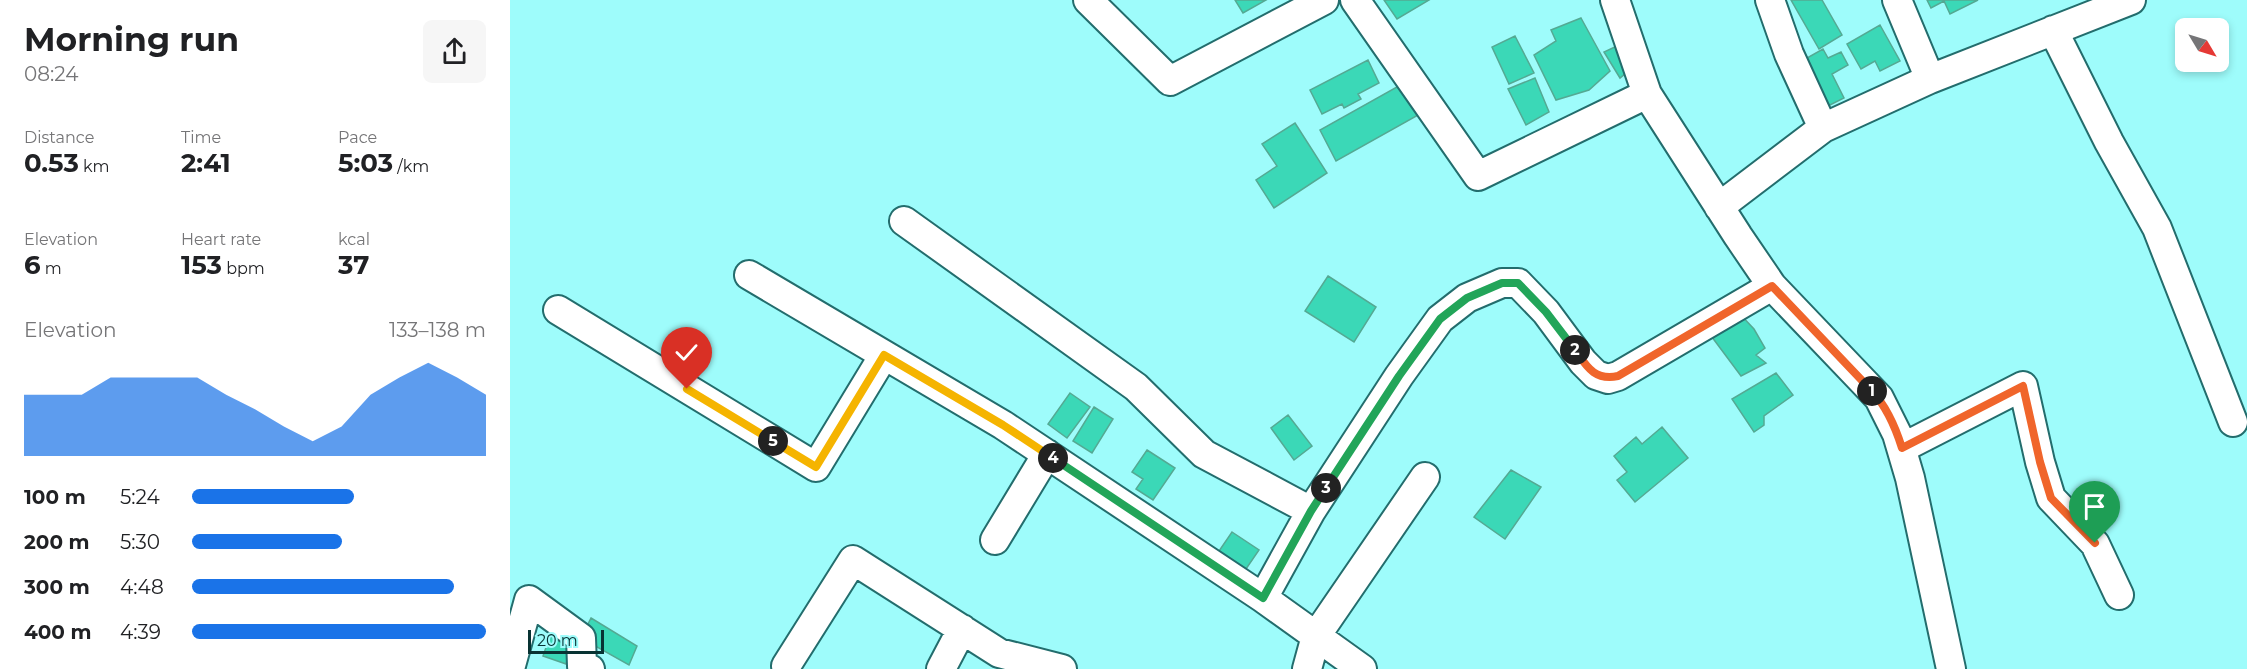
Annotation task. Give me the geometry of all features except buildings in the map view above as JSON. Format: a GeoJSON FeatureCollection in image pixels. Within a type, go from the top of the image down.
{"type":"FeatureCollection","features":[{"type":"Feature","properties":{"kind":"street"},"geometry":{"type":"LineString","coordinates":[[1088,0],[1170,81],[1324,0]]}},
{"type":"Feature","properties":{"kind":"street"},"geometry":{"type":"LineString","coordinates":[[1355,0],[1478,176],[1647,94]]}},
{"type":"Feature","properties":{"kind":"street"},"geometry":{"type":"LineString","coordinates":[[1615,0],[1647,94],[1719,207],[1772,286],[1879,398],[1897,434],[1910,478],[1951,669]]}},
{"type":"Feature","properties":{"kind":"street"},"geometry":{"type":"LineString","coordinates":[[1770,0],[1789,54],[1823,128]]}},
{"type":"Feature","properties":{"kind":"street"},"geometry":{"type":"LineString","coordinates":[[1897,0],[1930,79]]}},
{"type":"Feature","properties":{"kind":"street"},"geometry":{"type":"LineString","coordinates":[[1719,207],[1823,128],[1930,79],[2131,0]]}},
{"type":"Feature","properties":{"kind":"street"},"geometry":{"type":"LineString","coordinates":[[2053,30],[2109,142],[2157,228],[2233,422]]}},
{"type":"Feature","properties":{"kind":"street"},"geometry":{"type":"LineString","coordinates":[[904,221],[1136,387],[1204,454],[1311,511]]}},
{"type":"Feature","properties":{"kind":"street"},"geometry":{"type":"LineString","coordinates":[[750,275],[1003,425],[1263,598],[1362,669]]}},
{"type":"Feature","properties":{"kind":"street"},"geometry":{"type":"LineString","coordinates":[[1263,598],[1311,511],[1399,376],[1440,319],[1467,298],[1502,283],[1518,283],[1546,312],[1583,362],[1596,375],[1608,378],[1618,376],[1772,286]]}},
{"type":"Feature","properties":{"kind":"street"},"geometry":{"type":"LineString","coordinates":[[558,310],[816,467],[884,355]]}},
{"type":"Feature","properties":{"kind":"street"},"geometry":{"type":"LineString","coordinates":[[1902,448],[2023,386],[2040,462],[2051,498],[2095,543],[2119,595]]}},
{"type":"Feature","properties":{"kind":"street"},"geometry":{"type":"LineString","coordinates":[[995,540],[1047,454]]}},
{"type":"Feature","properties":{"kind":"street"},"geometry":{"type":"LineString","coordinates":[[1306,669],[1316,636],[1425,477]]}},
{"type":"Feature","properties":{"kind":"street"},"geometry":{"type":"LineString","coordinates":[[786,666],[853,560],[999,653],[1062,669]]}},
{"type":"Feature","properties":{"kind":"street"},"geometry":{"type":"LineString","coordinates":[[510,669],[529,600],[581,638],[582,666],[590,669]]}},
{"type":"Feature","properties":{"kind":"street"},"geometry":{"type":"LineString","coordinates":[[941,669],[962,629]]}},
{"type":"Feature","properties":{"kind":"route"},"geometry":{"type":"LineString","coordinates":[[687,389],[816,467],[884,355],[1003,425],[1263,598],[1311,511],[1399,376],[1440,319],[1467,298],[1502,283],[1518,283],[1546,312],[1583,362],[1596,375],[1608,378],[1618,376],[1720,314],[1772,286],[1879,398],[1902,448],[2023,386],[2040,462],[2051,498],[2095,543]]}}]}
